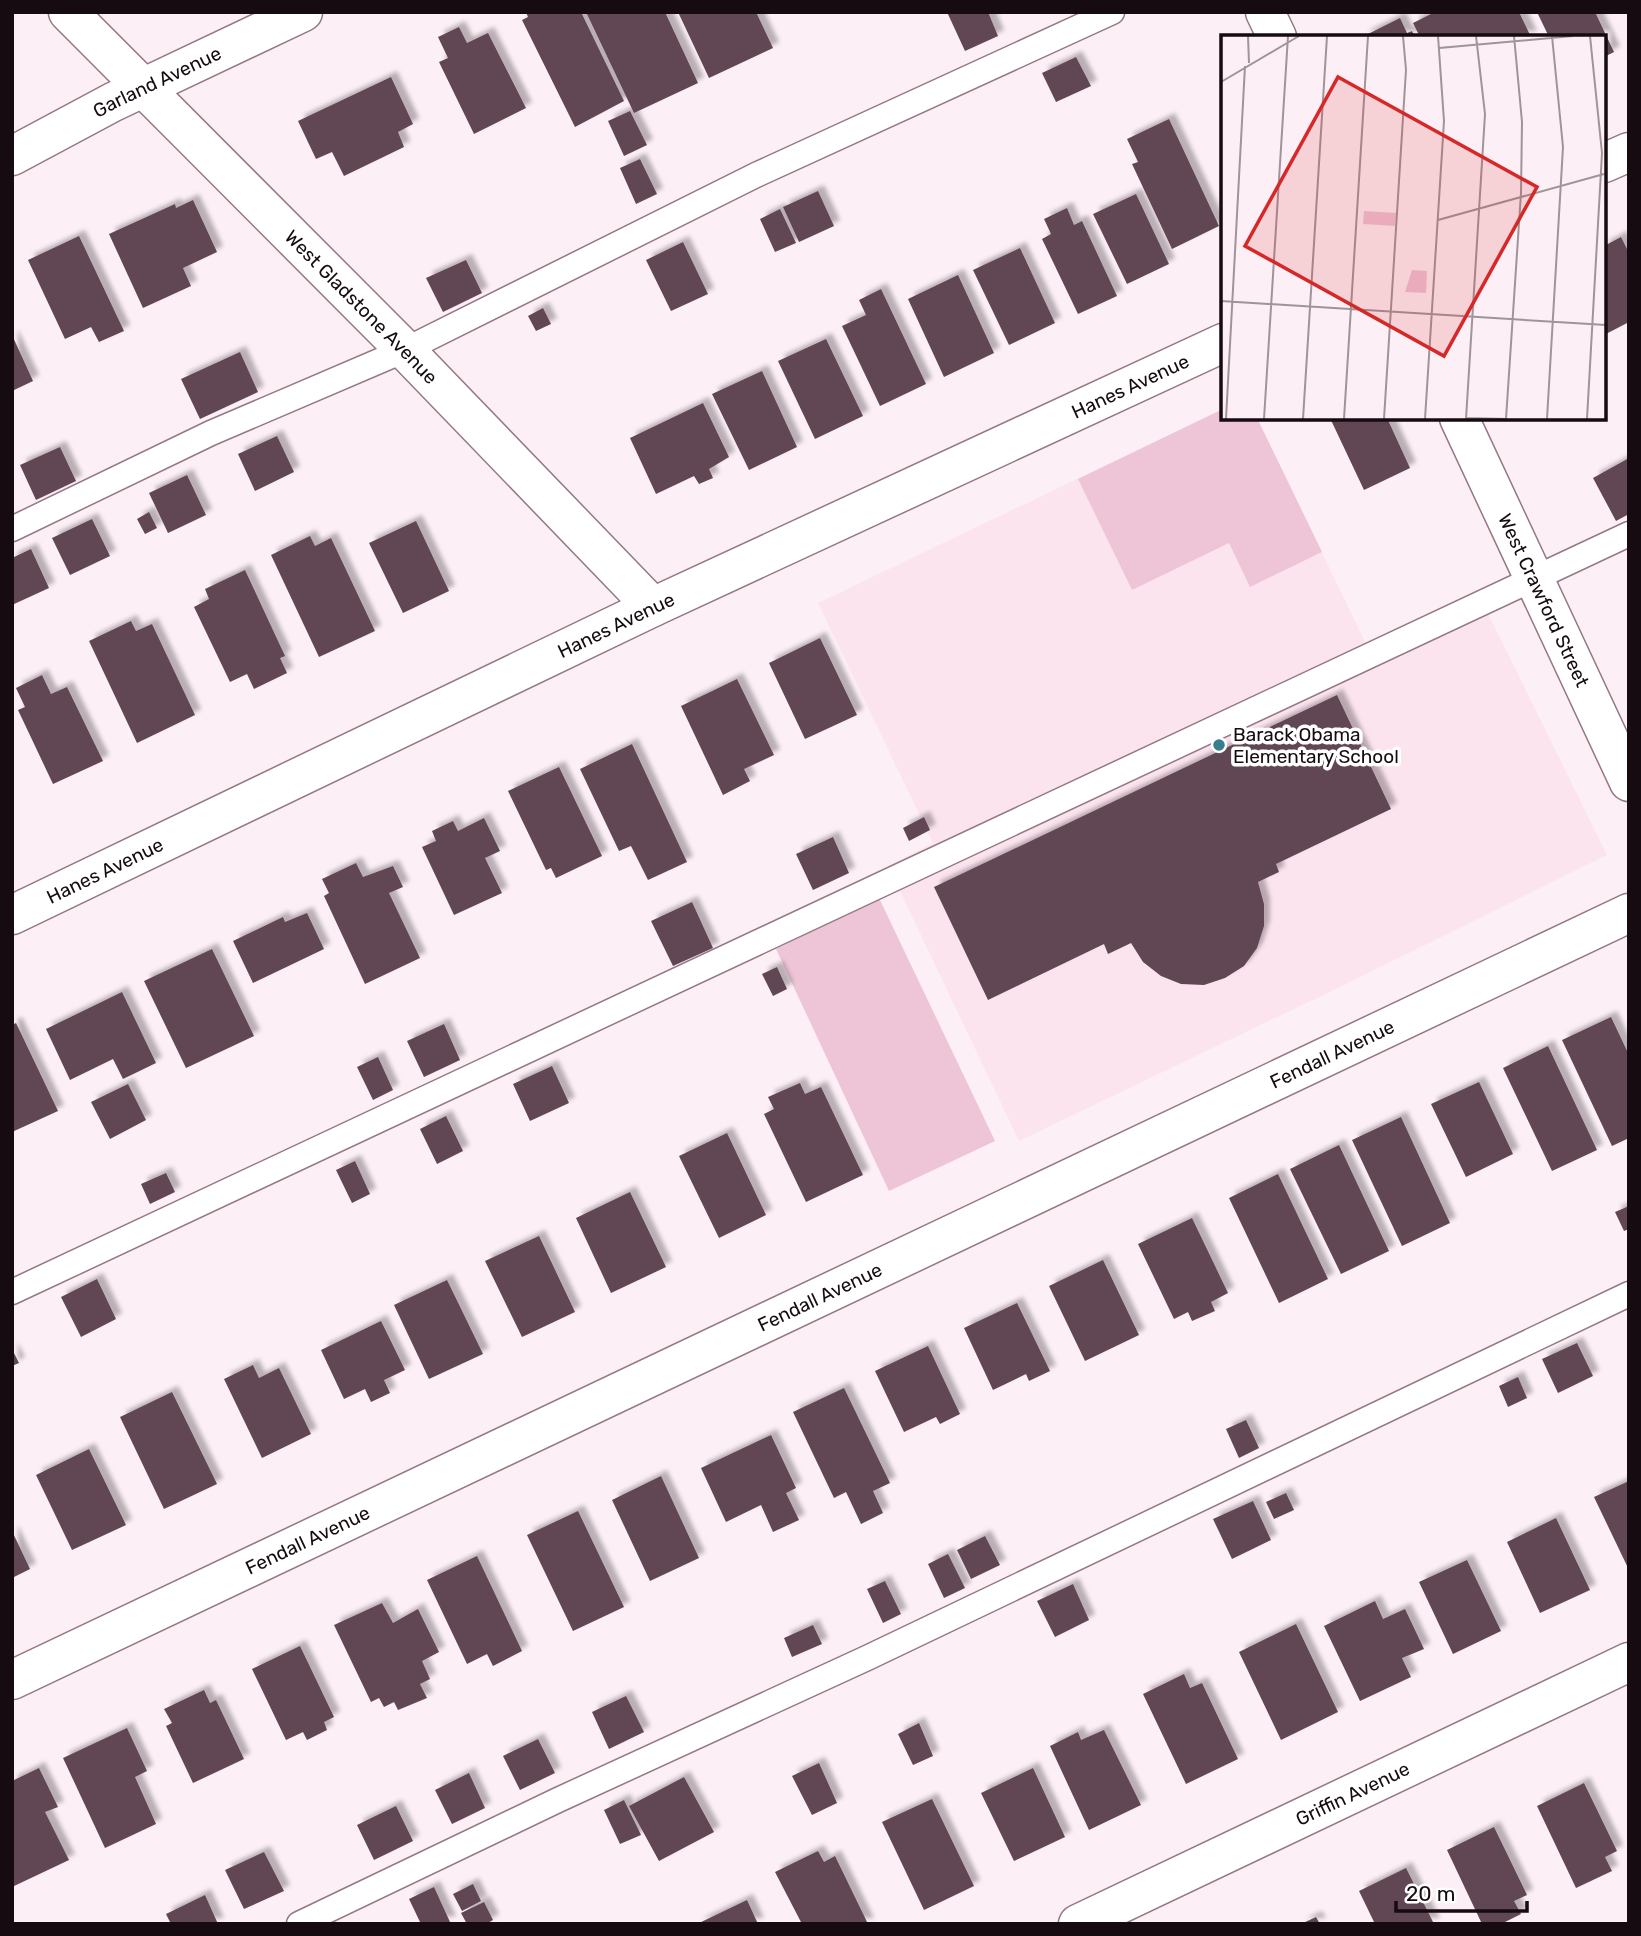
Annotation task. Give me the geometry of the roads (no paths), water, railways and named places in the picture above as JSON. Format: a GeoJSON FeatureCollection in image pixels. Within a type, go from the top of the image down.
{"type":"FeatureCollection","features":[{"type":"Feature","properties":{"kind":"street","name":"West Gladstone Avenue"},"geometry":{"type":"LineString","coordinates":[[68,12],[405,350],[653,607]]}},
{"type":"Feature","properties":{"kind":"street","name":"Garland Avenue"},"geometry":{"type":"LineString","coordinates":[[12,156],[144,87],[303,12]]}},
{"type":"Feature","properties":{"kind":"street"},"geometry":{"type":"LineString","coordinates":[[1265,12],[1276,35]]}},
{"type":"Feature","properties":{"kind":"street"},"geometry":{"type":"LineString","coordinates":[[1606,162],[1629,152]]}},
{"type":"Feature","properties":{"kind":"street","name":"Hanes Avenue"},"geometry":{"type":"LineString","coordinates":[[12,915],[653,607],[1221,345]]}},
{"type":"Feature","properties":{"kind":"street","name":"West Crawford Street"},"geometry":{"type":"LineString","coordinates":[[1460,420],[1629,782]]}},
{"type":"Feature","properties":{"kind":"street","name":"Fendall Avenue"},"geometry":{"type":"LineString","coordinates":[[12,1679],[1629,913]]}},
{"type":"Feature","properties":{"kind":"street","name":"Griffin Avenue"},"geometry":{"type":"LineString","coordinates":[[1078,1924],[1629,1662]]}},
{"type":"Feature","properties":{"kind":"lane"},"geometry":{"type":"LineString","coordinates":[[12,529],[211,433],[405,350],[756,175],[1112,12]]}},
{"type":"Feature","properties":{"kind":"lane"},"geometry":{"type":"LineString","coordinates":[[12,1292],[1629,534]]}},
{"type":"Feature","properties":{"kind":"lane"},"geometry":{"type":"LineString","coordinates":[[299,1924],[558,1800],[867,1658],[1629,1294]]}},
{"type":"Feature","properties":{"kind":"place","name":"Barack Obama Elementary School"},"geometry":{"type":"Point","coordinates":[1219,745]}}]}
